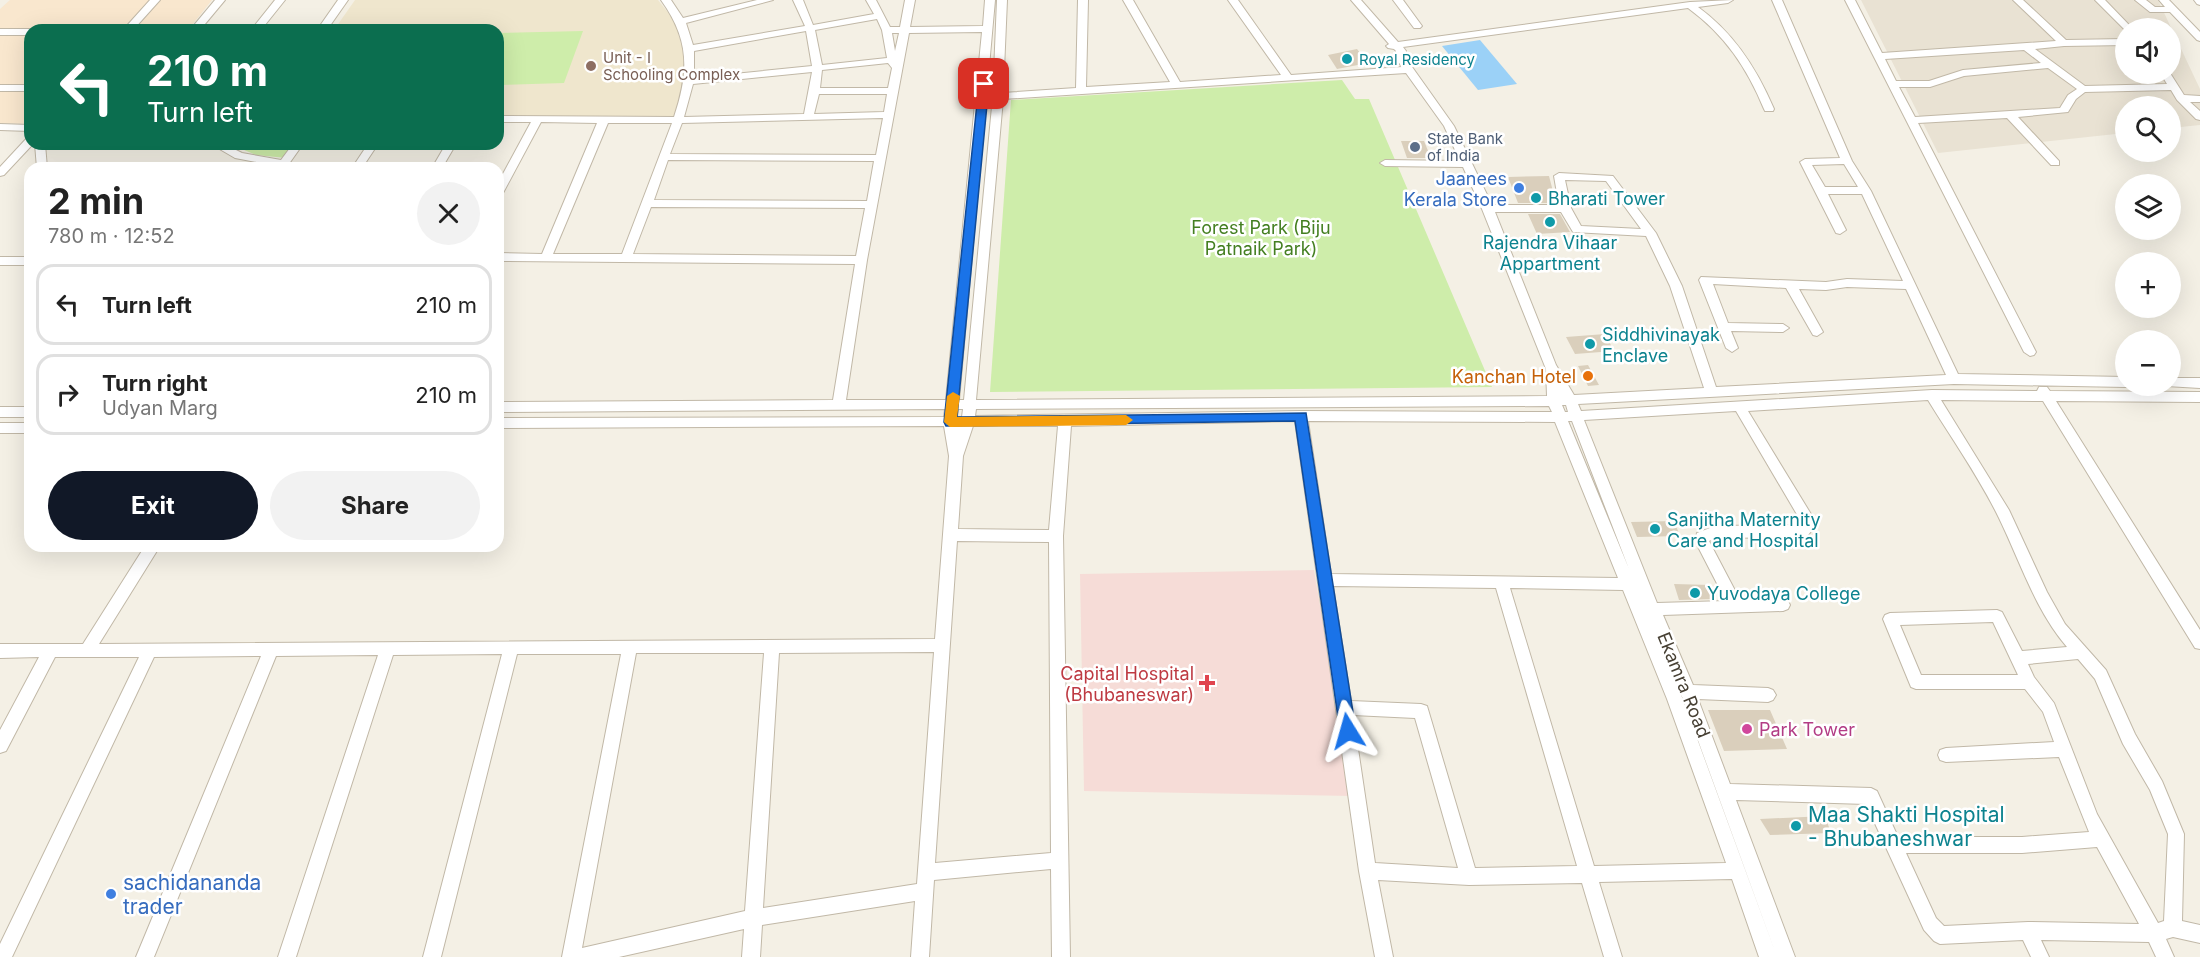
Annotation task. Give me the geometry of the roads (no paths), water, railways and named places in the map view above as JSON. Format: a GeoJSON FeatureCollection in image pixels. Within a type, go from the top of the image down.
{"type":"FeatureCollection","features":[{"type":"Feature","properties":{"kind":"street"},"geometry":{"type":"LineString","coordinates":[[133,24],[155,0]]}},
{"type":"Feature","properties":{"kind":"street"},"geometry":{"type":"LineString","coordinates":[[200,24],[220,0]]}},
{"type":"Feature","properties":{"kind":"street"},"geometry":{"type":"LineString","coordinates":[[261,24],[280,0]]}},
{"type":"Feature","properties":{"kind":"street"},"geometry":{"type":"LineString","coordinates":[[326,24],[343,0]]}},
{"type":"Feature","properties":{"kind":"street"},"geometry":{"type":"LineString","coordinates":[[626,258],[679,120],[687,82],[690,49],[680,22],[666,0]]}},
{"type":"Feature","properties":{"kind":"street"},"geometry":{"type":"LineString","coordinates":[[680,22],[768,0]]}},
{"type":"Feature","properties":{"kind":"street"},"geometry":{"type":"LineString","coordinates":[[798,0],[812,27],[818,67],[816,91],[808,117]]}},
{"type":"Feature","properties":{"kind":"street"},"geometry":{"type":"LineString","coordinates":[[871,0],[887,30],[896,75]]}},
{"type":"Feature","properties":{"kind":"street"},"geometry":{"type":"LineString","coordinates":[[839,405],[861,260],[910,0]]}},
{"type":"Feature","properties":{"kind":"street"},"geometry":{"type":"LineString","coordinates":[[920,957],[956,456],[950,422],[990,0]]}},
{"type":"Feature","properties":{"kind":"street"},"geometry":{"type":"LineString","coordinates":[[956,456],[968,422],[970,403],[998,96],[1002,0]]}},
{"type":"Feature","properties":{"kind":"street"},"geometry":{"type":"LineString","coordinates":[[1081,91],[1083,0]]}},
{"type":"Feature","properties":{"kind":"street"},"geometry":{"type":"LineString","coordinates":[[1128,0],[1176,84]]}},
{"type":"Feature","properties":{"kind":"street"},"geometry":{"type":"LineString","coordinates":[[1233,0],[1288,78]]}},
{"type":"Feature","properties":{"kind":"street"},"geometry":{"type":"LineString","coordinates":[[1347,0],[1391,46]]}},
{"type":"Feature","properties":{"kind":"street"},"geometry":{"type":"LineString","coordinates":[[1356,0],[1447,122],[1488,209],[1551,366]]}},
{"type":"Feature","properties":{"kind":"street"},"geometry":{"type":"LineString","coordinates":[[1398,0],[1417,26]]}},
{"type":"Feature","properties":{"kind":"street"},"geometry":{"type":"LineString","coordinates":[[1391,46],[1580,17],[1728,0]]}},
{"type":"Feature","properties":{"kind":"street"},"geometry":{"type":"LineString","coordinates":[[1777,0],[1847,161],[1866,191],[1954,379]]}},
{"type":"Feature","properties":{"kind":"street"},"geometry":{"type":"LineString","coordinates":[[1850,0],[2030,352]]}},
{"type":"Feature","properties":{"kind":"street"},"geometry":{"type":"LineString","coordinates":[[2018,0],[2064,43]]}},
{"type":"Feature","properties":{"kind":"street"},"geometry":{"type":"LineString","coordinates":[[2100,0],[2118,18]]}},
{"type":"Feature","properties":{"kind":"street"},"geometry":{"type":"LineString","coordinates":[[2140,0],[2153,10],[2173,9]]}},
{"type":"Feature","properties":{"kind":"street"},"geometry":{"type":"LineString","coordinates":[[2164,0],[2200,38]]}},
{"type":"Feature","properties":{"kind":"street"},"geometry":{"type":"LineString","coordinates":[[1690,3],[1732,41],[1748,63],[1769,109]]}},
{"type":"Feature","properties":{"kind":"street"},"geometry":{"type":"LineString","coordinates":[[690,49],[879,16]]}},
{"type":"Feature","properties":{"kind":"street"},"geometry":{"type":"LineString","coordinates":[[887,30],[988,29]]}},
{"type":"Feature","properties":{"kind":"street"},"geometry":{"type":"LineString","coordinates":[[0,32],[24,32]]}},
{"type":"Feature","properties":{"kind":"street"},"geometry":{"type":"LineString","coordinates":[[1879,56],[2064,43],[2115,42]]}},
{"type":"Feature","properties":{"kind":"street"},"geometry":{"type":"LineString","coordinates":[[2026,47],[2083,89]]}},
{"type":"Feature","properties":{"kind":"street"},"geometry":{"type":"LineString","coordinates":[[687,82],[892,60]]}},
{"type":"Feature","properties":{"kind":"street"},"geometry":{"type":"LineString","coordinates":[[1894,84],[1930,84],[1963,73],[2051,65]]}},
{"type":"Feature","properties":{"kind":"street"},"geometry":{"type":"LineString","coordinates":[[998,96],[1409,70]]}},
{"type":"Feature","properties":{"kind":"street"},"geometry":{"type":"LineString","coordinates":[[2173,84],[2180,96]]}},
{"type":"Feature","properties":{"kind":"street"},"geometry":{"type":"LineString","coordinates":[[1912,120],[2064,110],[2072,97],[2083,89],[2175,87]]}},
{"type":"Feature","properties":{"kind":"street"},"geometry":{"type":"LineString","coordinates":[[0,88],[24,88]]}},
{"type":"Feature","properties":{"kind":"street"},"geometry":{"type":"LineString","coordinates":[[816,91],[893,91]]}},
{"type":"Feature","properties":{"kind":"street"},"geometry":{"type":"LineString","coordinates":[[2181,98],[2200,99]]}},
{"type":"Feature","properties":{"kind":"street"},"geometry":{"type":"LineString","coordinates":[[2181,98],[2200,117]]}},
{"type":"Feature","properties":{"kind":"street"},"geometry":{"type":"LineString","coordinates":[[504,119],[679,120],[889,115]]}},
{"type":"Feature","properties":{"kind":"street"},"geometry":{"type":"LineString","coordinates":[[2010,115],[2055,163]]}},
{"type":"Feature","properties":{"kind":"street"},"geometry":{"type":"LineString","coordinates":[[980,118],[996,118]]}},
{"type":"Feature","properties":{"kind":"street"},"geometry":{"type":"LineString","coordinates":[[504,182],[538,119]]}},
{"type":"Feature","properties":{"kind":"street"},"geometry":{"type":"LineString","coordinates":[[546,257],[604,119]]}},
{"type":"Feature","properties":{"kind":"street"},"geometry":{"type":"LineString","coordinates":[[0,127],[24,128]]}},
{"type":"Feature","properties":{"kind":"street"},"geometry":{"type":"LineString","coordinates":[[0,173],[24,147]]}},
{"type":"Feature","properties":{"kind":"street"},"geometry":{"type":"LineString","coordinates":[[228,150],[239,156],[265,162]]}},
{"type":"Feature","properties":{"kind":"street"},"geometry":{"type":"LineString","coordinates":[[663,157],[880,158]]}},
{"type":"Feature","properties":{"kind":"street"},"geometry":{"type":"LineString","coordinates":[[1840,230],[1805,162],[1847,161]]}},
{"type":"Feature","properties":{"kind":"street"},"geometry":{"type":"LineString","coordinates":[[1385,163],[1467,164]]}},
{"type":"Feature","properties":{"kind":"street"},"geometry":{"type":"LineString","coordinates":[[1650,233],[1577,229],[1565,208],[1559,176],[1584,179],[1608,178],[1650,233],[1676,286],[1712,393]]}},
{"type":"Feature","properties":{"kind":"street"},"geometry":{"type":"LineString","coordinates":[[1821,190],[1866,191]]}},
{"type":"Feature","properties":{"kind":"street"},"geometry":{"type":"LineString","coordinates":[[648,203],[871,205]]}},
{"type":"Feature","properties":{"kind":"street"},"geometry":{"type":"LineString","coordinates":[[1488,209],[1565,208]]}},
{"type":"Feature","properties":{"kind":"street"},"geometry":{"type":"LineString","coordinates":[[504,257],[861,260]]}},
{"type":"Feature","properties":{"kind":"street"},"geometry":{"type":"LineString","coordinates":[[0,261],[24,261]]}},
{"type":"Feature","properties":{"kind":"street"},"geometry":{"type":"LineString","coordinates":[[1732,348],[1705,280],[1791,284],[1911,285]]}},
{"type":"Feature","properties":{"kind":"street"},"geometry":{"type":"LineString","coordinates":[[1791,284],[1817,332]]}},
{"type":"Feature","properties":{"kind":"street"},"geometry":{"type":"LineString","coordinates":[[1723,327],[1783,328]]}},
{"type":"Feature","properties":{"kind":"street","name":"Ekamra Road"},"geometry":{"type":"LineString","coordinates":[[1551,366],[1570,400],[1688,692],[1727,792],[1786,957]]}},
{"type":"Feature","properties":{"kind":"street","name":"Ekamra Road"},"geometry":{"type":"LineString","coordinates":[[1551,366],[1554,401],[1675,699],[1768,957]]}},
{"type":"Feature","properties":{"kind":"street"},"geometry":{"type":"LineString","coordinates":[[504,407],[1554,401],[1954,379],[2115,382]]}},
{"type":"Feature","properties":{"kind":"street"},"geometry":{"type":"LineString","coordinates":[[2037,380],[2200,643]]}},
{"type":"Feature","properties":{"kind":"street"},"geometry":{"type":"LineString","coordinates":[[2181,383],[2200,383]]}},
{"type":"Feature","properties":{"kind":"street"},"geometry":{"type":"LineString","coordinates":[[1932,395],[2004,514],[2060,628],[2101,675],[2129,739],[2156,786],[2176,834],[2173,928]]}},
{"type":"Feature","properties":{"kind":"street"},"geometry":{"type":"LineString","coordinates":[[504,423],[1065,422],[1301,416],[1560,417],[1932,395],[2200,397]]}},
{"type":"Feature","properties":{"kind":"street"},"geometry":{"type":"LineString","coordinates":[[1736,606],[1702,537],[1715,532],[1803,531],[1810,524],[1739,406]]}},
{"type":"Feature","properties":{"kind":"street"},"geometry":{"type":"LineString","coordinates":[[0,412],[24,412]]}},
{"type":"Feature","properties":{"kind":"street"},"geometry":{"type":"LineString","coordinates":[[1301,416],[1368,871],[1384,957]]}},
{"type":"Feature","properties":{"kind":"street"},"geometry":{"type":"LineString","coordinates":[[1061,957],[1056,536],[1065,422]]}},
{"type":"Feature","properties":{"kind":"street"},"geometry":{"type":"LineString","coordinates":[[0,428],[24,428]]}},
{"type":"Feature","properties":{"kind":"street"},"geometry":{"type":"LineString","coordinates":[[951,535],[1056,536]]}},
{"type":"Feature","properties":{"kind":"street"},"geometry":{"type":"LineString","coordinates":[[87,650],[149,552]]}},
{"type":"Feature","properties":{"kind":"street"},"geometry":{"type":"LineString","coordinates":[[1325,580],[1628,584]]}},
{"type":"Feature","properties":{"kind":"street"},"geometry":{"type":"LineString","coordinates":[[1502,582],[1613,957]]}},
{"type":"Feature","properties":{"kind":"street"},"geometry":{"type":"LineString","coordinates":[[1653,609],[1783,605]]}},
{"type":"Feature","properties":{"kind":"street"},"geometry":{"type":"LineString","coordinates":[[2029,682],[1916,682],[1890,619],[1997,616],[2029,682],[2049,708],[2090,818],[2165,957]]}},
{"type":"Feature","properties":{"kind":"street"},"geometry":{"type":"LineString","coordinates":[[0,651],[943,645]]}},
{"type":"Feature","properties":{"kind":"street"},"geometry":{"type":"LineString","coordinates":[[751,957],[772,646]]}},
{"type":"Feature","properties":{"kind":"street"},"geometry":{"type":"LineString","coordinates":[[432,957],[511,647]]}},
{"type":"Feature","properties":{"kind":"street"},"geometry":{"type":"LineString","coordinates":[[571,957],[630,647]]}},
{"type":"Feature","properties":{"kind":"street"},"geometry":{"type":"LineString","coordinates":[[286,957],[388,648]]}},
{"type":"Feature","properties":{"kind":"street"},"geometry":{"type":"LineString","coordinates":[[145,957],[271,649]]}},
{"type":"Feature","properties":{"kind":"street"},"geometry":{"type":"LineString","coordinates":[[0,746],[51,650]]}},
{"type":"Feature","properties":{"kind":"street"},"geometry":{"type":"LineString","coordinates":[[3,957],[150,650]]}},
{"type":"Feature","properties":{"kind":"street"},"geometry":{"type":"LineString","coordinates":[[2017,658],[2081,652]]}},
{"type":"Feature","properties":{"kind":"street"},"geometry":{"type":"LineString","coordinates":[[1688,692],[1768,695]]}},
{"type":"Feature","properties":{"kind":"street"},"geometry":{"type":"LineString","coordinates":[[1344,708],[1421,711],[1469,877]]}},
{"type":"Feature","properties":{"kind":"street"},"geometry":{"type":"LineString","coordinates":[[1946,755],[2065,749]]}},
{"type":"Feature","properties":{"kind":"street"},"geometry":{"type":"LineString","coordinates":[[1727,792],[1871,796],[1930,924],[1940,935],[2028,931],[2154,933],[2173,928],[2200,934]]}},
{"type":"Feature","properties":{"kind":"street"},"geometry":{"type":"LineString","coordinates":[[1894,845],[2022,845],[2101,838]]}},
{"type":"Feature","properties":{"kind":"street"},"geometry":{"type":"LineString","coordinates":[[926,872],[1060,860]]}},
{"type":"Feature","properties":{"kind":"street"},"geometry":{"type":"LineString","coordinates":[[1368,871],[1469,877],[1737,871]]}},
{"type":"Feature","properties":{"kind":"street"},"geometry":{"type":"LineString","coordinates":[[579,957],[754,918],[924,891]]}},
{"type":"Feature","properties":{"kind":"street"},"geometry":{"type":"LineString","coordinates":[[2028,931],[2040,957]]}},
{"type":"Feature","properties":{"kind":"water"},"geometry":{"type":"Polygon","coordinates":[[[1480,40],[1517,84],[1478,90],[1442,46],[1480,40]]]}},
{"type":"Feature","properties":{"kind":"place","name":"Royal Residency"},"geometry":{"type":"Point","coordinates":[1347,59]}},
{"type":"Feature","properties":{"kind":"place","name":"Unit - I Schooling Complex"},"geometry":{"type":"Point","coordinates":[591,66]}},
{"type":"Feature","properties":{"kind":"place","name":"State Bank of India"},"geometry":{"type":"Point","coordinates":[1415,147]}},
{"type":"Feature","properties":{"kind":"place","name":"Jaanees Kerala Store"},"geometry":{"type":"Point","coordinates":[1519,188]}},
{"type":"Feature","properties":{"kind":"place","name":"Bharati Tower"},"geometry":{"type":"Point","coordinates":[1536,198]}},
{"type":"Feature","properties":{"kind":"place","name":"Rajendra Vihaar Appartment"},"geometry":{"type":"Point","coordinates":[1550,222]}},
{"type":"Feature","properties":{"kind":"place","name":"Siddhivinayak Enclave"},"geometry":{"type":"Point","coordinates":[1590,344]}},
{"type":"Feature","properties":{"kind":"place","name":"Kanchan Hotel"},"geometry":{"type":"Point","coordinates":[1588,376]}},
{"type":"Feature","properties":{"kind":"place","name":"Sanjitha Maternity Care and Hospital"},"geometry":{"type":"Point","coordinates":[1655,529]}},
{"type":"Feature","properties":{"kind":"place","name":"Yuvodaya College"},"geometry":{"type":"Point","coordinates":[1695,593]}},
{"type":"Feature","properties":{"kind":"place","name":"Capital Hospital (Bhubaneswar)"},"geometry":{"type":"Point","coordinates":[1207,683]}},
{"type":"Feature","properties":{"kind":"place","name":"Park Tower"},"geometry":{"type":"Point","coordinates":[1747,729]}},
{"type":"Feature","properties":{"kind":"place","name":"Maa Shakti Hospital - Bhubaneshwar"},"geometry":{"type":"Point","coordinates":[1796,826]}},
{"type":"Feature","properties":{"kind":"place","name":"sachidananda trader"},"geometry":{"type":"Point","coordinates":[111,894]}},
{"type":"Feature","properties":{"kind":"park label","name":"Forest Park (Biju Patnaik Park)"},"geometry":{"type":"Point","coordinates":[1261,237]}}]}
